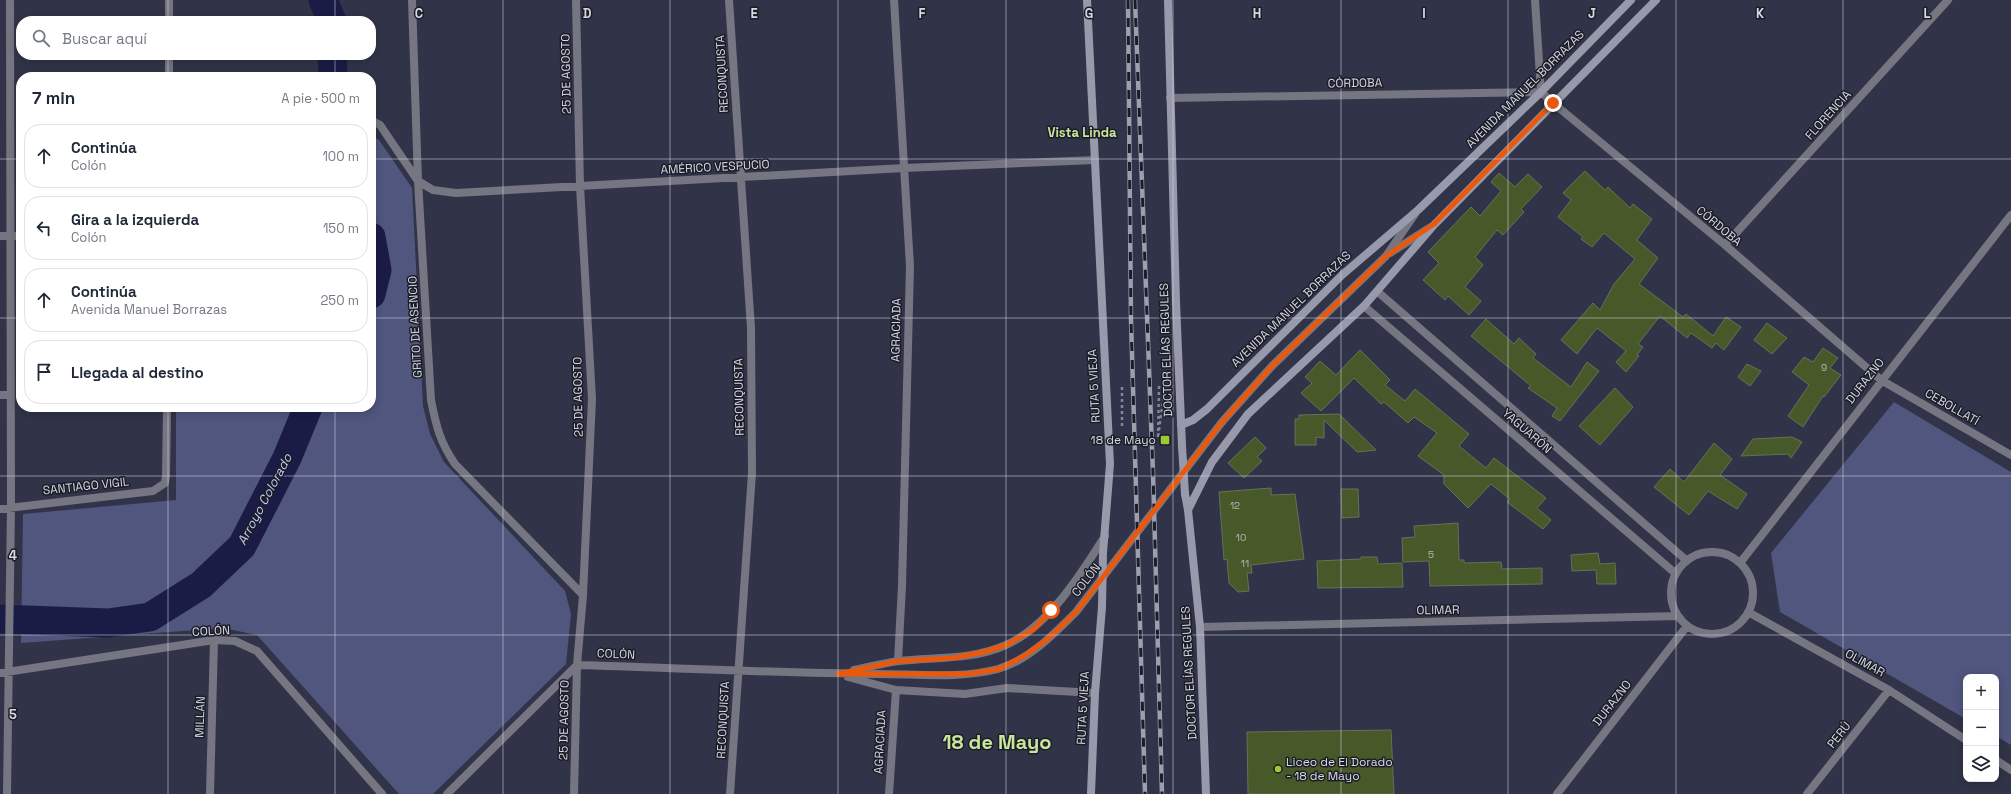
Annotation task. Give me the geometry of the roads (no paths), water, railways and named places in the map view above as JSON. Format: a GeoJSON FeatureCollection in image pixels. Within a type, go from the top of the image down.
{"type":"FeatureCollection","features":[{"type":"Feature","properties":{"kind":"street"},"geometry":{"type":"LineString","coordinates":[[7,794],[4,672],[8,642],[11,507],[10,0]]}},
{"type":"Feature","properties":{"kind":"street"},"geometry":{"type":"LineString","coordinates":[[169,0],[169,16]]}},
{"type":"Feature","properties":{"kind":"street","name":"GRITO DE ASENCIO"},"geometry":{"type":"LineString","coordinates":[[412,0],[418,182],[431,400],[437,429],[445,450],[455,464],[583,595]]}},
{"type":"Feature","properties":{"kind":"street","name":"25 DE AGOSTO"},"geometry":{"type":"LineString","coordinates":[[574,794],[577,665],[583,595],[592,399],[580,186],[576,0]]}},
{"type":"Feature","properties":{"kind":"street","name":"RECONQUISTA"},"geometry":{"type":"LineString","coordinates":[[729,0],[751,328],[752,473],[730,794]]}},
{"type":"Feature","properties":{"kind":"street","name":"AGRACIADA"},"geometry":{"type":"LineString","coordinates":[[894,0],[910,266],[902,586],[898,661]]}},
{"type":"Feature","properties":{"kind":"street","name":"RUTA 5 VIEJA"},"geometry":{"type":"LineString","coordinates":[[1087,0],[1110,464],[1103,553],[1102,607],[1095,692],[1091,794]]}},
{"type":"Feature","properties":{"kind":"street","name":"DOCTOR ELÍAS REGULES"},"geometry":{"type":"LineString","coordinates":[[1168,0],[1179,385],[1185,494],[1200,627],[1206,794]]}},
{"type":"Feature","properties":{"kind":"street"},"geometry":{"type":"LineString","coordinates":[[1535,0],[1541,92]]}},
{"type":"Feature","properties":{"kind":"street","name":"AVENIDA MANUEL BORRAZAS"},"geometry":{"type":"LineString","coordinates":[[1181,424],[1194,420],[1207,409],[1342,275],[1418,210],[1541,92],[1631,0]]}},
{"type":"Feature","properties":{"kind":"street","name":"AVENIDA MANUEL BORRAZAS"},"geometry":{"type":"LineString","coordinates":[[1188,510],[1212,462],[1248,414],[1378,292],[1434,224],[1656,0]]}},
{"type":"Feature","properties":{"kind":"street","name":"FLORENCIA"},"geometry":{"type":"LineString","coordinates":[[1725,245],[1948,0]]}},
{"type":"Feature","properties":{"kind":"street"},"geometry":{"type":"LineString","coordinates":[[169,60],[169,72]]}},
{"type":"Feature","properties":{"kind":"street"},"geometry":{"type":"LineString","coordinates":[[0,75],[10,75]]}},
{"type":"Feature","properties":{"kind":"street","name":"CÓRDOBA"},"geometry":{"type":"LineString","coordinates":[[1170,98],[1541,92],[1725,245],[1881,380]]}},
{"type":"Feature","properties":{"kind":"street"},"geometry":{"type":"LineString","coordinates":[[376,123],[380,125],[418,182]]}},
{"type":"Feature","properties":{"kind":"street","name":"AMÉRICO VESPUCIO"},"geometry":{"type":"LineString","coordinates":[[418,182],[433,190],[456,193],[904,168],[1095,160]]}},
{"type":"Feature","properties":{"kind":"street","name":"AVENIDA MANUEL BORRAZAS"},"geometry":{"type":"LineString","coordinates":[[1386,256],[1418,210]]}},
{"type":"Feature","properties":{"kind":"street","name":"DURAZNO"},"geometry":{"type":"LineString","coordinates":[[1740,563],[2011,215]]}},
{"type":"Feature","properties":{"kind":"street","name":"AVENIDA MANUEL BORRAZAS"},"geometry":{"type":"LineString","coordinates":[[1140,530],[1222,422],[1267,371],[1386,256],[1434,224]]}},
{"type":"Feature","properties":{"kind":"street"},"geometry":{"type":"LineString","coordinates":[[0,236],[16,236]]}},
{"type":"Feature","properties":{"kind":"street","name":"YAGUARÓN"},"geometry":{"type":"LineString","coordinates":[[1378,292],[1686,560]]}},
{"type":"Feature","properties":{"kind":"street","name":"YAGUARÓN"},"geometry":{"type":"LineString","coordinates":[[1364,306],[1675,573]]}},
{"type":"Feature","properties":{"kind":"street","name":"CEBOLLATÍ"},"geometry":{"type":"LineString","coordinates":[[1881,380],[2011,454]]}},
{"type":"Feature","properties":{"kind":"street"},"geometry":{"type":"LineString","coordinates":[[0,395],[10,395]]}},
{"type":"Feature","properties":{"kind":"street","name":"SANTIAGO VIGIL"},"geometry":{"type":"LineString","coordinates":[[0,509],[153,491],[165,483],[167,412]]}},
{"type":"Feature","properties":{"kind":"street","name":"COLÓN"},"geometry":{"type":"LineString","coordinates":[[577,665],[838,674],[968,674],[999,669],[1024,656],[1043,643],[1076,612],[1140,530]]}},
{"type":"Feature","properties":{"kind":"street","name":"COLÓN"},"geometry":{"type":"LineString","coordinates":[[838,674],[898,661],[953,658],[984,652],[1006,645],[1034,629],[1082,572],[1104,536]]}},
{"type":"Feature","properties":{"kind":"street"},"geometry":{"type":"LineString","coordinates":[[1704,552],[1723,553],[1740,563],[1750,578],[1753,595],[1748,612],[1740,624],[1728,631],[1714,634],[1700,632],[1687,626],[1678,616],[1671,603],[1671,588],[1675,573],[1686,560],[1704,552]]}},
{"type":"Feature","properties":{"kind":"street","name":"OLIMAR"},"geometry":{"type":"LineString","coordinates":[[1748,612],[1889,690],[1963,738]]}},
{"type":"Feature","properties":{"kind":"street","name":"OLIMAR"},"geometry":{"type":"LineString","coordinates":[[1200,627],[1678,616]]}},
{"type":"Feature","properties":{"kind":"street","name":"DURAZNO"},"geometry":{"type":"LineString","coordinates":[[1557,794],[1687,626]]}},
{"type":"Feature","properties":{"kind":"street","name":"COLÓN"},"geometry":{"type":"LineString","coordinates":[[4,672],[214,640],[235,641],[257,651],[382,794]]}},
{"type":"Feature","properties":{"kind":"street","name":"MILLÁN"},"geometry":{"type":"LineString","coordinates":[[210,794],[214,640]]}},
{"type":"Feature","properties":{"kind":"street"},"geometry":{"type":"LineString","coordinates":[[447,794],[577,665]]}},
{"type":"Feature","properties":{"kind":"street","name":"COLÓN"},"geometry":{"type":"LineString","coordinates":[[838,674],[896,690],[965,694],[1007,688],[1095,692]]}},
{"type":"Feature","properties":{"kind":"street","name":"AGRACIADA"},"geometry":{"type":"LineString","coordinates":[[889,794],[896,690]]}},
{"type":"Feature","properties":{"kind":"street","name":"PERÚ"},"geometry":{"type":"LineString","coordinates":[[1807,794],[1889,690]]}},
{"type":"Feature","properties":{"kind":"street"},"geometry":{"type":"LineString","coordinates":[[1999,762],[2011,770]]}},
{"type":"Feature","properties":{"kind":"waterway","name":"Arroyo Colorado"},"geometry":{"type":"LineString","coordinates":[[323,0],[330,16]]}},
{"type":"Feature","properties":{"kind":"waterway","name":"Arroyo Colorado"},"geometry":{"type":"LineString","coordinates":[[332,60],[333,72]]}},
{"type":"Feature","properties":{"kind":"waterway","name":"Arroyo Colorado"},"geometry":{"type":"LineString","coordinates":[[376,264],[376,274]]}},
{"type":"Feature","properties":{"kind":"waterway","name":"Arroyo Colorado"},"geometry":{"type":"LineString","coordinates":[[0,619],[108,623],[150,617],[201,585],[242,546],[287,458],[306,412]]}},
{"type":"Feature","properties":{"kind":"railway"},"geometry":{"type":"LineString","coordinates":[[1128,0],[1131,320],[1145,794]]}},
{"type":"Feature","properties":{"kind":"railway"},"geometry":{"type":"LineString","coordinates":[[1135,0],[1153,473],[1162,794]]}},
{"type":"Feature","properties":{"kind":"place","name":"18 de Mayo"},"geometry":{"type":"Point","coordinates":[1165,440]}},
{"type":"Feature","properties":{"kind":"place","name":"Liceo de El Dorado - 18 de Mayo"},"geometry":{"type":"Point","coordinates":[1278,769]}},
{"type":"Feature","properties":{"kind":"district","name":"Vista Linda"},"geometry":{"type":"Point","coordinates":[1082,132]}},
{"type":"Feature","properties":{"kind":"district","name":"18 de Mayo"},"geometry":{"type":"Point","coordinates":[997,742]}}]}
